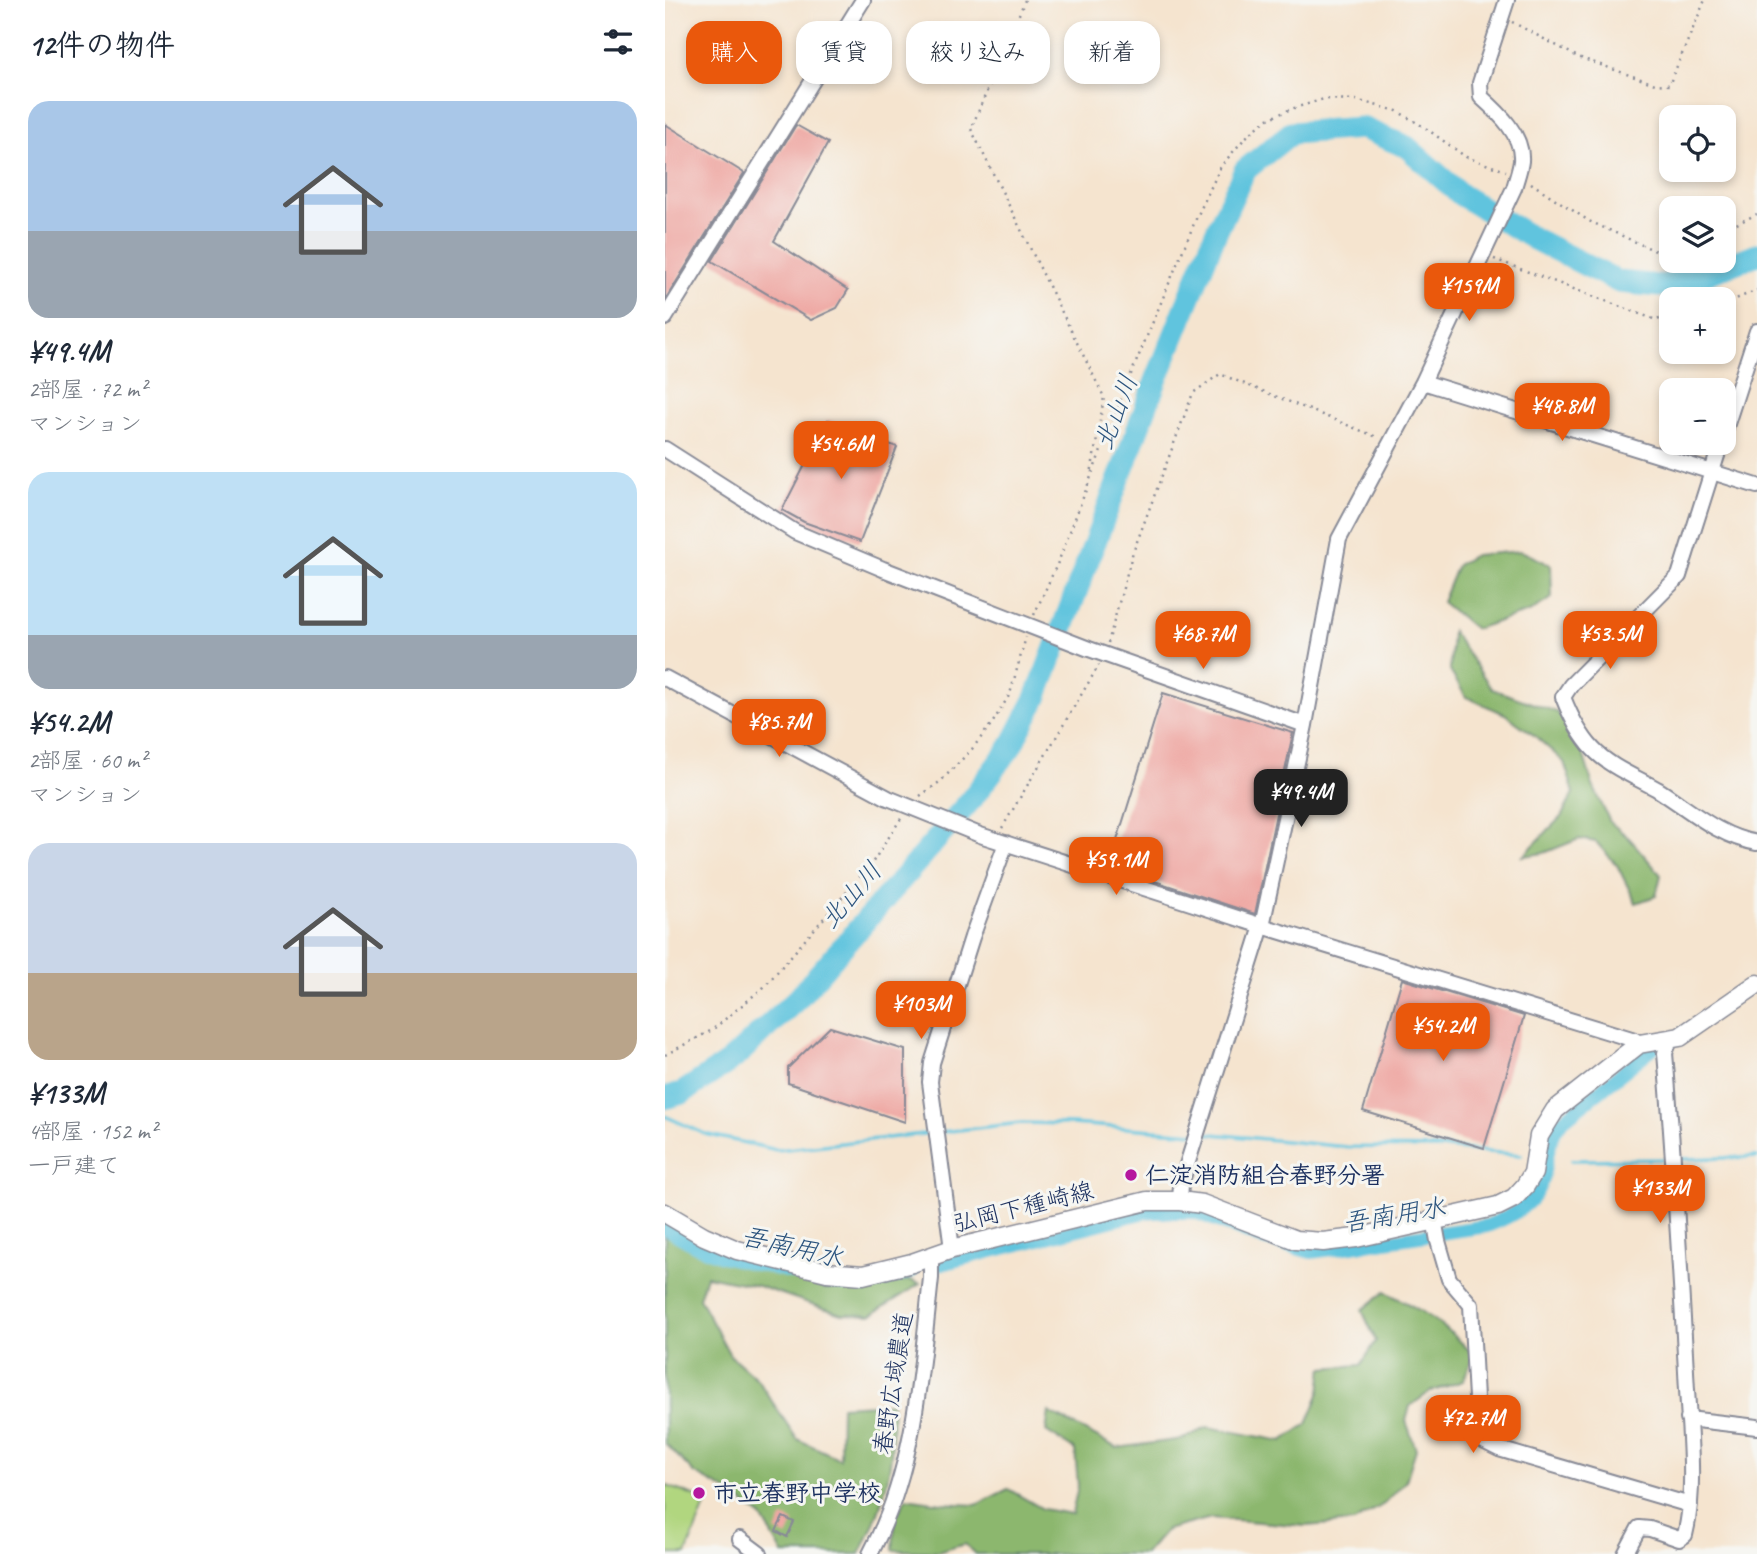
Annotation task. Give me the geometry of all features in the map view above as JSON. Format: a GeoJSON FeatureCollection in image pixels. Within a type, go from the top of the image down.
{"type":"FeatureCollection","features":[{"type":"Feature","properties":{"kind":"main road","name":"弘岡下種崎線"},"geometry":{"type":"LineString","coordinates":[[665,1213],[704,1236],[737,1250],[827,1272],[863,1275],[1147,1201],[1202,1204],[1296,1240],[1323,1242],[1435,1222],[1498,1206],[1514,1198],[1533,1173],[1539,1136],[1555,1110],[1658,1040],[1680,1037],[1757,984]]}},
{"type":"Feature","properties":{"kind":"street"},"geometry":{"type":"LineString","coordinates":[[665,318],[863,0]]}},
{"type":"Feature","properties":{"kind":"street"},"geometry":{"type":"LineString","coordinates":[[1180,1201],[1181,1184],[1262,926],[1305,724],[1339,539],[1423,382],[1516,182],[1521,161],[1519,142],[1498,112],[1481,97],[1480,83],[1507,0]]}},
{"type":"Feature","properties":{"kind":"street"},"geometry":{"type":"LineString","coordinates":[[1736,396],[1757,331]]}},
{"type":"Feature","properties":{"kind":"street"},"geometry":{"type":"LineString","coordinates":[[1423,382],[1757,486]]}},
{"type":"Feature","properties":{"kind":"street"},"geometry":{"type":"LineString","coordinates":[[665,449],[795,532],[1089,649],[1305,724]]}},
{"type":"Feature","properties":{"kind":"street"},"geometry":{"type":"LineString","coordinates":[[1717,455],[1675,582],[1571,685],[1563,697],[1578,730],[1593,749],[1610,763],[1728,835],[1757,843]]}},
{"type":"Feature","properties":{"kind":"street"},"geometry":{"type":"LineString","coordinates":[[665,678],[909,808],[993,839],[1262,926],[1635,1040],[1658,1040],[1665,1053],[1677,1198],[1690,1505],[1685,1535],[1679,1539],[1639,1528],[1625,1554]]}},
{"type":"Feature","properties":{"kind":"street"},"geometry":{"type":"LineString","coordinates":[[952,1250],[930,1082],[932,1063],[968,949],[993,839]]}},
{"type":"Feature","properties":{"kind":"street"},"geometry":{"type":"LineString","coordinates":[[1435,1222],[1449,1279],[1471,1306],[1478,1435],[1499,1449],[1690,1505]]}},
{"type":"Feature","properties":{"kind":"street","name":"春野広域農道"},"geometry":{"type":"LineString","coordinates":[[870,1554],[893,1500],[912,1429],[928,1311],[931,1256]]}},
{"type":"Feature","properties":{"kind":"street"},"geometry":{"type":"LineString","coordinates":[[1688,1419],[1757,1427]]}},
{"type":"Feature","properties":{"kind":"street"},"geometry":{"type":"LineString","coordinates":[[740,1539],[760,1554]]}},
{"type":"Feature","properties":{"kind":"path"},"geometry":{"type":"LineString","coordinates":[[1025,0],[971,129],[1104,397],[1090,481]]}},
{"type":"Feature","properties":{"kind":"path"},"geometry":{"type":"LineString","coordinates":[[1501,17],[1578,57],[1655,84],[1669,85],[1705,0]]}},
{"type":"Feature","properties":{"kind":"path"},"geometry":{"type":"LineString","coordinates":[[665,1055],[712,1030],[764,987],[872,863],[909,808],[924,792],[941,781],[993,722],[1010,694],[1124,391],[1196,219],[1221,166],[1245,138],[1266,120],[1324,99],[1356,100],[1397,111],[1466,157],[1659,253]]}},
{"type":"Feature","properties":{"kind":"path"},"geometry":{"type":"LineString","coordinates":[[1736,224],[1757,214]]}},
{"type":"Feature","properties":{"kind":"path"},"geometry":{"type":"LineString","coordinates":[[1483,252],[1659,319]]}},
{"type":"Feature","properties":{"kind":"path"},"geometry":{"type":"LineString","coordinates":[[1736,299],[1757,290]]}},
{"type":"Feature","properties":{"kind":"path"},"geometry":{"type":"LineString","coordinates":[[993,839],[1009,818],[1105,655],[1132,555],[1193,393],[1220,374],[1390,442]]}},
{"type":"Feature","properties":{"kind":"green space"},"geometry":{"type":"Polygon","coordinates":[[[1521,551],[1551,565],[1552,598],[1529,612],[1475,629],[1442,602],[1457,565],[1475,555],[1521,551]]]}},
{"type":"Feature","properties":{"kind":"green space"},"geometry":{"type":"Polygon","coordinates":[[[1452,631],[1492,689],[1557,712],[1579,740],[1593,786],[1610,822],[1630,839],[1661,875],[1656,896],[1636,903],[1617,865],[1596,842],[1579,839],[1544,853],[1523,856],[1561,817],[1574,793],[1564,762],[1535,736],[1505,714],[1466,697],[1450,671],[1452,631]]]}},
{"type":"Feature","properties":{"kind":"green space"},"geometry":{"type":"Polygon","coordinates":[[[665,1227],[690,1246],[744,1266],[789,1276],[825,1289],[910,1280],[920,1284],[871,1315],[841,1314],[758,1286],[706,1276],[699,1298],[730,1355],[757,1379],[797,1439],[840,1459],[841,1406],[892,1403],[892,1444],[887,1481],[877,1516],[860,1554],[783,1554],[762,1517],[730,1493],[694,1473],[665,1443],[665,1227]]]}},
{"type":"Feature","properties":{"kind":"green space"},"geometry":{"type":"Polygon","coordinates":[[[1385,1292],[1433,1319],[1474,1355],[1463,1381],[1430,1392],[1410,1406],[1406,1421],[1416,1449],[1406,1481],[1384,1504],[1354,1522],[1306,1526],[1211,1518],[1166,1530],[1145,1554],[976,1554],[965,1544],[938,1552],[893,1550],[895,1519],[906,1498],[976,1505],[1008,1489],[1043,1509],[1072,1514],[1078,1486],[1075,1450],[1046,1431],[1049,1412],[1117,1448],[1183,1439],[1208,1427],[1282,1441],[1307,1424],[1320,1392],[1323,1368],[1361,1365],[1376,1341],[1362,1310],[1385,1292]]]}},
{"type":"Feature","properties":{"kind":"green space"},"geometry":{"type":"Polygon","coordinates":[[[665,1485],[707,1501],[686,1554],[665,1554],[665,1485]]]}},
{"type":"Feature","properties":{"kind":"building"},"geometry":{"type":"Polygon","coordinates":[[[665,124],[744,173],[665,300],[665,124]]]}},
{"type":"Feature","properties":{"kind":"building"},"geometry":{"type":"Polygon","coordinates":[[[796,125],[828,143],[774,241],[848,290],[837,308],[811,320],[712,261],[796,125]]]}},
{"type":"Feature","properties":{"kind":"building"},"geometry":{"type":"Polygon","coordinates":[[[828,420],[897,447],[860,542],[804,522],[782,510],[828,420]]]}},
{"type":"Feature","properties":{"kind":"building"},"geometry":{"type":"Polygon","coordinates":[[[1163,693],[1293,733],[1255,914],[1109,866],[1163,693]]]}},
{"type":"Feature","properties":{"kind":"building"},"geometry":{"type":"Polygon","coordinates":[[[1402,979],[1524,1016],[1484,1148],[1363,1111],[1402,979]]]}},
{"type":"Feature","properties":{"kind":"building"},"geometry":{"type":"Polygon","coordinates":[[[830,1027],[905,1050],[905,1122],[788,1083],[788,1068],[830,1027]]]}},
{"type":"Feature","properties":{"kind":"building"},"geometry":{"type":"Polygon","coordinates":[[[783,1517],[794,1522],[787,1537],[776,1531],[783,1517]]]}},
{"type":"Feature","properties":{"kind":"waterway","name":"北山川"},"geometry":{"type":"LineString","coordinates":[[665,1098],[682,1093],[733,1059],[797,999],[970,801],[1010,748],[1036,698],[1157,378],[1215,235],[1245,170],[1291,133],[1362,128],[1407,147],[1461,195],[1534,239],[1619,282],[1660,286],[1709,273],[1757,254]]}},
{"type":"Feature","properties":{"kind":"waterway","name":"吾南用水"},"geometry":{"type":"LineString","coordinates":[[941,1264],[1145,1212],[1195,1212],[1263,1239],[1311,1252],[1487,1226],[1522,1208],[1535,1194],[1540,1185],[1551,1141],[1561,1122],[1660,1042]]}},
{"type":"Feature","properties":{"kind":"waterway"},"geometry":{"type":"LineString","coordinates":[[665,1116],[705,1134],[777,1150],[933,1133]]}},
{"type":"Feature","properties":{"kind":"waterway"},"geometry":{"type":"LineString","coordinates":[[941,1132],[1021,1123],[1195,1133]]}},
{"type":"Feature","properties":{"kind":"waterway"},"geometry":{"type":"LineString","coordinates":[[1202,1133],[1347,1147],[1446,1148],[1521,1155]]}},
{"type":"Feature","properties":{"kind":"waterway"},"geometry":{"type":"LineString","coordinates":[[1679,1159],[1757,1157]]}},
{"type":"Feature","properties":{"kind":"waterway"},"geometry":{"type":"LineString","coordinates":[[1572,1160],[1671,1159]]}},
{"type":"Feature","properties":{"kind":"waterway","name":"吾南用水"},"geometry":{"type":"LineString","coordinates":[[665,1228],[696,1246],[722,1256],[842,1284],[864,1286],[912,1271]]}},
{"type":"Feature","properties":{"kind":"place","name":"仁淀消防組合春野分署"},"geometry":{"type":"Point","coordinates":[1131,1175]}},
{"type":"Feature","properties":{"kind":"place","name":"市立春野中学校"},"geometry":{"type":"Point","coordinates":[699,1493]}}]}
